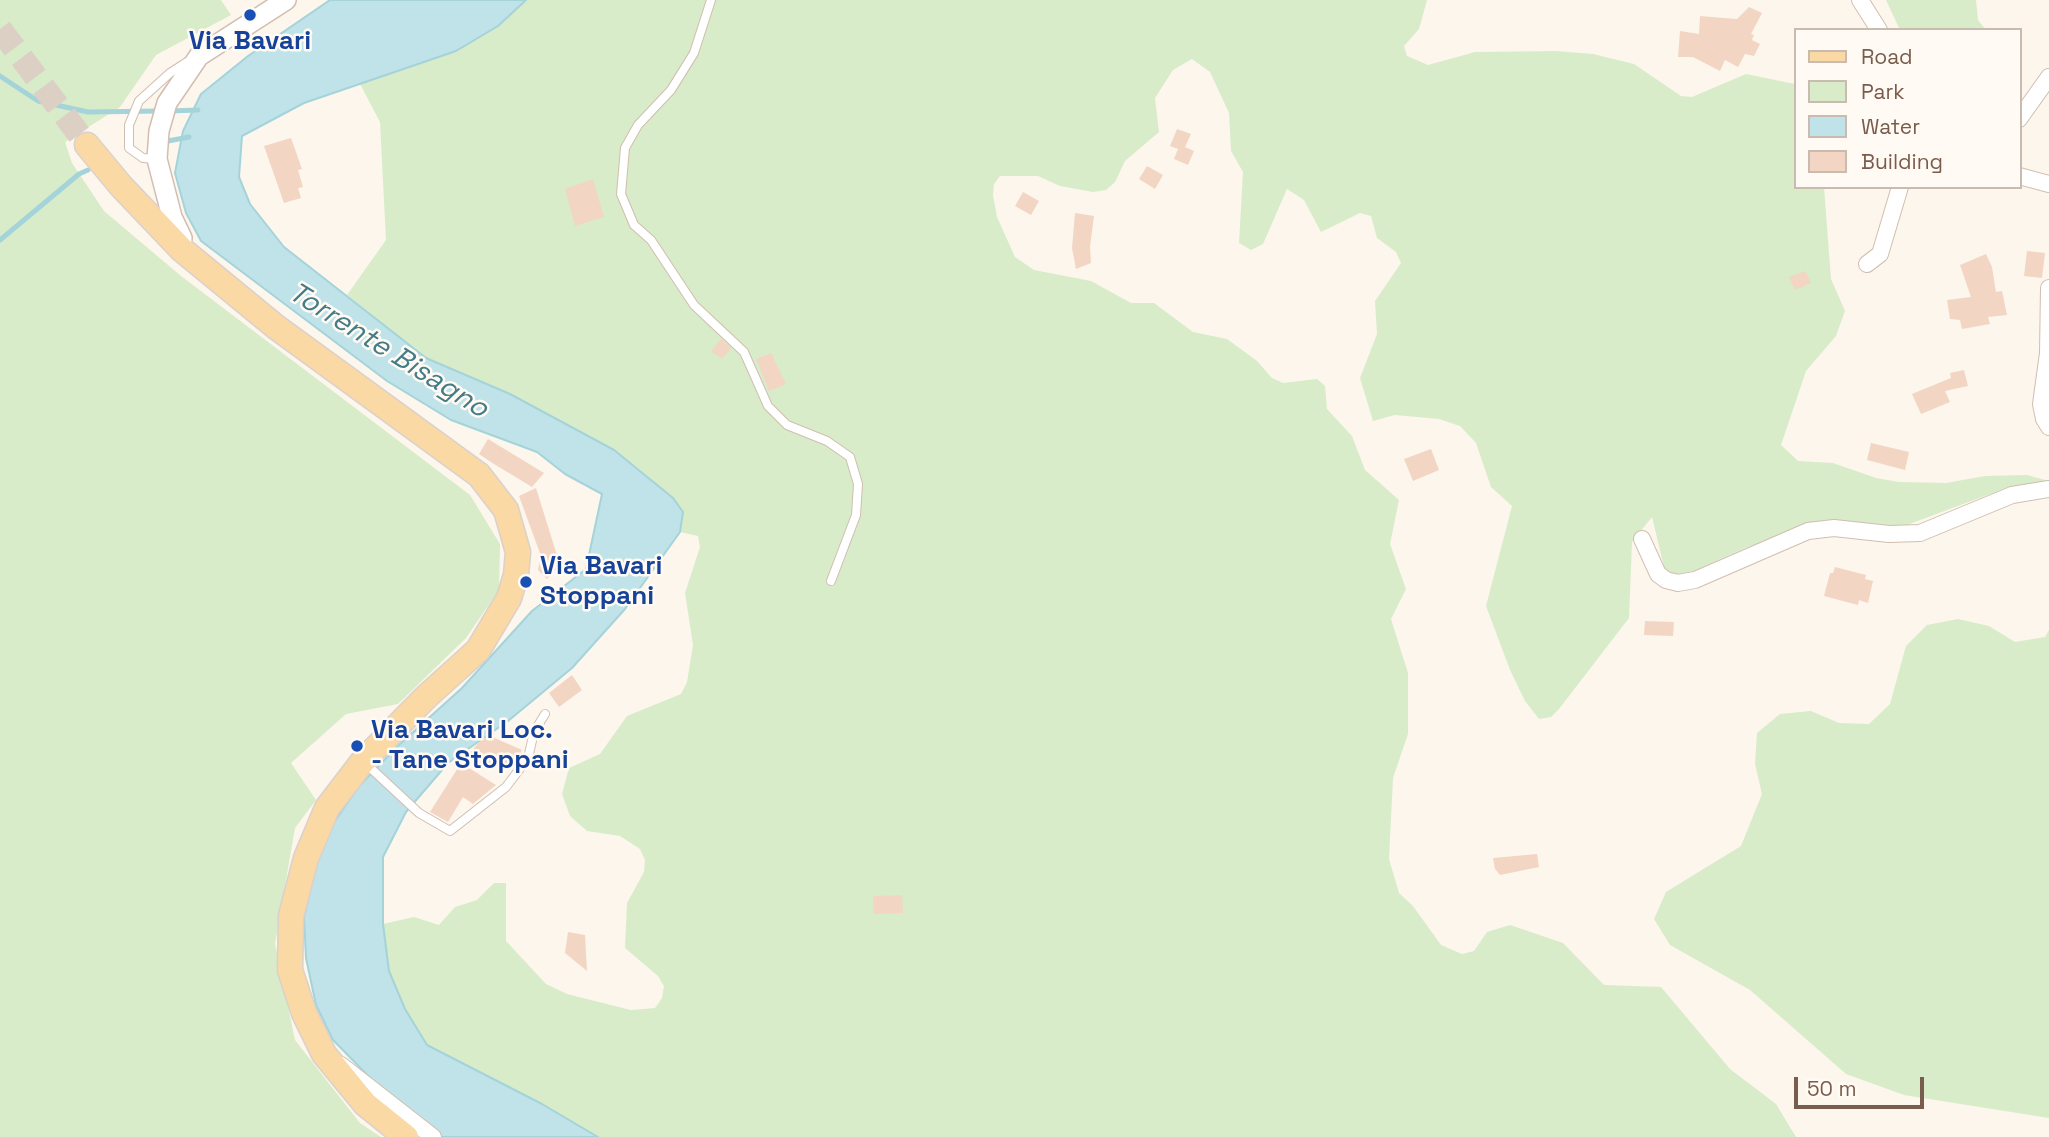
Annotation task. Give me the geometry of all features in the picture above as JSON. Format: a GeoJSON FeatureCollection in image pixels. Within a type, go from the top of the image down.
{"type":"FeatureCollection","features":[{"type":"Feature","properties":{"kind":"main road"},"geometry":{"type":"LineString","coordinates":[[87,145],[121,186],[181,249],[276,327],[479,475],[506,510],[518,552],[516,575],[509,598],[478,650],[426,697],[327,808],[306,858],[291,916],[290,970],[304,1013],[324,1054],[365,1104],[405,1137]]}},
{"type":"Feature","properties":{"kind":"street"},"geometry":{"type":"LineString","coordinates":[[181,249],[182,238],[172,217],[157,159],[159,131],[167,103],[199,55],[286,0]]}},
{"type":"Feature","properties":{"kind":"street"},"geometry":{"type":"LineString","coordinates":[[1860,0],[1878,28]]}},
{"type":"Feature","properties":{"kind":"street"},"geometry":{"type":"LineString","coordinates":[[2021,116],[2049,77]]}},
{"type":"Feature","properties":{"kind":"street"},"geometry":{"type":"LineString","coordinates":[[2021,177],[2049,184]]}},
{"type":"Feature","properties":{"kind":"street"},"geometry":{"type":"LineString","coordinates":[[1867,264],[1880,254],[1899,189]]}},
{"type":"Feature","properties":{"kind":"street"},"geometry":{"type":"LineString","coordinates":[[2049,288],[2048,353],[2041,412],[2049,427]]}},
{"type":"Feature","properties":{"kind":"street"},"geometry":{"type":"LineString","coordinates":[[1642,539],[1658,574],[1666,580],[1678,583],[1695,580],[1808,531],[1834,528],[1889,534],[1920,533],[2012,495],[2049,489]]}},
{"type":"Feature","properties":{"kind":"street"},"geometry":{"type":"LineString","coordinates":[[324,1054],[359,1076],[401,1115],[433,1137]]}},
{"type":"Feature","properties":{"kind":"lane"},"geometry":{"type":"LineString","coordinates":[[711,0],[694,53],[671,90],[638,125],[625,148],[621,194],[634,225],[651,240],[694,305],[744,352],[768,406],[787,425],[827,441],[850,457],[858,484],[856,515],[831,581]]}},
{"type":"Feature","properties":{"kind":"lane"},"geometry":{"type":"LineString","coordinates":[[157,159],[142,158],[129,148],[130,125],[139,100],[170,73],[199,55]]}},
{"type":"Feature","properties":{"kind":"lane"},"geometry":{"type":"LineString","coordinates":[[368,765],[419,813],[445,830],[454,829],[506,787],[528,758],[534,732],[545,714]]}},
{"type":"Feature","properties":{"kind":"green space"},"geometry":{"type":"Polygon","coordinates":[[[0,0],[221,0],[231,15],[156,55],[120,107],[65,142],[72,163],[104,211],[181,276],[470,495],[500,544],[499,590],[466,638],[398,704],[346,714],[291,763],[316,800],[295,828],[275,944],[295,1040],[360,1123],[381,1137],[0,1137],[0,0]]]}},
{"type":"Feature","properties":{"kind":"green space"},"geometry":{"type":"Polygon","coordinates":[[[526,0],[1427,0],[1419,29],[1404,46],[1407,56],[1428,65],[1475,52],[1556,51],[1593,54],[1634,64],[1681,96],[1692,97],[1746,74],[1794,84],[1794,189],[1824,189],[1831,279],[1845,311],[1836,336],[1806,371],[1781,445],[1798,461],[1833,463],[1876,478],[1899,482],[1946,483],[1985,476],[2027,475],[2049,481],[2009,487],[1904,526],[1814,524],[1676,576],[1665,571],[1652,517],[1632,542],[1629,618],[1559,709],[1551,717],[1539,719],[1525,701],[1510,670],[1486,606],[1512,506],[1491,487],[1476,443],[1460,426],[1439,419],[1395,415],[1373,421],[1360,378],[1377,334],[1375,301],[1401,263],[1396,252],[1377,238],[1371,216],[1360,213],[1321,232],[1304,200],[1287,189],[1263,244],[1251,250],[1239,243],[1243,172],[1231,151],[1229,113],[1210,72],[1192,59],[1173,70],[1155,98],[1159,132],[1125,161],[1115,182],[1106,190],[1093,192],[1060,186],[1038,176],[1000,176],[994,184],[993,195],[997,217],[1015,257],[1034,270],[1091,281],[1131,303],[1154,303],[1193,332],[1227,339],[1257,361],[1272,378],[1283,383],[1317,379],[1325,386],[1327,409],[1352,436],[1365,470],[1399,500],[1390,544],[1406,589],[1391,619],[1408,673],[1408,734],[1393,778],[1389,859],[1399,893],[1413,906],[1441,945],[1462,954],[1474,951],[1487,932],[1510,925],[1563,943],[1604,985],[1661,987],[1730,1069],[1776,1104],[1796,1137],[598,1137],[542,1104],[427,1046],[404,1009],[389,971],[383,924],[414,917],[439,925],[455,907],[477,900],[494,883],[506,883],[506,941],[546,984],[567,994],[631,1010],[655,1008],[662,998],[664,986],[658,976],[625,948],[627,903],[644,872],[645,860],[640,849],[620,836],[587,831],[570,816],[562,794],[569,768],[600,754],[627,716],[681,694],[687,682],[693,645],[685,593],[700,547],[698,536],[680,532],[683,512],[614,450],[510,394],[426,358],[347,295],[386,240],[380,122],[359,82],[456,51],[498,26],[526,0]]]}},
{"type":"Feature","properties":{"kind":"green space"},"geometry":{"type":"Polygon","coordinates":[[[1886,0],[1976,0],[1978,20],[1984,28],[1899,28],[1886,0]]]}},
{"type":"Feature","properties":{"kind":"green space"},"geometry":{"type":"Polygon","coordinates":[[[1958,619],[1989,626],[2015,642],[2045,637],[2049,630],[2049,1118],[1904,1095],[1846,1074],[1750,990],[1670,945],[1654,919],[1666,892],[1741,846],[1762,794],[1755,764],[1757,733],[1780,714],[1811,711],[1839,723],[1869,724],[1890,704],[1906,646],[1927,625],[1958,619]]]}},
{"type":"Feature","properties":{"kind":"water","name":"Torrente Bisagno"},"geometry":{"type":"Polygon","coordinates":[[[330,0],[526,0],[498,26],[456,51],[304,103],[242,136],[239,177],[250,204],[284,247],[426,358],[510,394],[614,450],[673,498],[683,512],[680,532],[625,609],[572,668],[508,721],[448,763],[406,812],[383,857],[383,924],[389,971],[405,1009],[427,1045],[542,1104],[598,1137],[440,1137],[378,1086],[333,1040],[316,1005],[306,958],[304,917],[314,871],[330,828],[359,786],[401,743],[462,688],[532,611],[586,569],[602,494],[565,474],[537,452],[451,420],[387,381],[201,241],[186,213],[175,173],[183,131],[201,94],[248,56],[330,0]]]}},
{"type":"Feature","properties":{"kind":"building"},"geometry":{"type":"Polygon","coordinates":[[[1749,7],[1762,13],[1751,34],[1754,35],[1752,40],[1760,44],[1754,56],[1745,54],[1738,67],[1725,60],[1720,71],[1693,57],[1678,57],[1680,31],[1699,34],[1700,16],[1737,19],[1749,7]]]}},
{"type":"Feature","properties":{"kind":"building"},"geometry":{"type":"Polygon","coordinates":[[[1177,129],[1191,134],[1185,147],[1194,151],[1188,165],[1174,159],[1178,149],[1170,146],[1177,129]]]}},
{"type":"Feature","properties":{"kind":"building"},"geometry":{"type":"Polygon","coordinates":[[[291,138],[302,169],[298,170],[303,187],[298,188],[301,198],[284,203],[264,146],[291,138]]]}},
{"type":"Feature","properties":{"kind":"building"},"geometry":{"type":"Polygon","coordinates":[[[1147,166],[1163,175],[1155,189],[1139,179],[1147,166]]]}},
{"type":"Feature","properties":{"kind":"building"},"geometry":{"type":"Polygon","coordinates":[[[593,179],[604,217],[575,226],[565,189],[593,179]]]}},
{"type":"Feature","properties":{"kind":"building"},"geometry":{"type":"Polygon","coordinates":[[[1023,192],[1039,201],[1031,215],[1015,206],[1023,192]]]}},
{"type":"Feature","properties":{"kind":"building"},"geometry":{"type":"Polygon","coordinates":[[[1075,213],[1094,216],[1091,263],[1076,269],[1072,248],[1075,213]]]}},
{"type":"Feature","properties":{"kind":"building"},"geometry":{"type":"Polygon","coordinates":[[[2027,251],[2045,253],[2042,278],[2024,276],[2027,251]]]}},
{"type":"Feature","properties":{"kind":"building"},"geometry":{"type":"Polygon","coordinates":[[[1986,254],[1992,267],[1996,292],[2002,291],[2007,315],[1988,317],[1990,324],[1962,329],[1960,320],[1950,319],[1947,300],[1971,297],[1960,265],[1986,254]]]}},
{"type":"Feature","properties":{"kind":"building"},"geometry":{"type":"Polygon","coordinates":[[[1805,271],[1811,283],[1795,290],[1789,277],[1805,271]]]}},
{"type":"Feature","properties":{"kind":"building"},"geometry":{"type":"Polygon","coordinates":[[[721,339],[731,348],[722,359],[711,351],[721,339]]]}},
{"type":"Feature","properties":{"kind":"building"},"geometry":{"type":"Polygon","coordinates":[[[771,353],[786,384],[769,391],[756,359],[771,353]]]}},
{"type":"Feature","properties":{"kind":"building"},"geometry":{"type":"Polygon","coordinates":[[[1964,370],[1968,386],[1945,391],[1950,402],[1921,414],[1912,394],[1951,378],[1950,373],[1964,370]]]}},
{"type":"Feature","properties":{"kind":"building"},"geometry":{"type":"Polygon","coordinates":[[[488,439],[544,473],[532,487],[494,464],[479,454],[488,439]]]}},
{"type":"Feature","properties":{"kind":"building"},"geometry":{"type":"Polygon","coordinates":[[[1871,443],[1909,452],[1905,470],[1867,460],[1871,443]]]}},
{"type":"Feature","properties":{"kind":"building"},"geometry":{"type":"Polygon","coordinates":[[[1431,449],[1439,470],[1413,481],[1404,459],[1431,449]]]}},
{"type":"Feature","properties":{"kind":"building"},"geometry":{"type":"Polygon","coordinates":[[[536,488],[560,565],[547,579],[538,570],[541,556],[519,496],[536,488]]]}},
{"type":"Feature","properties":{"kind":"building"},"geometry":{"type":"Polygon","coordinates":[[[1835,567],[1866,575],[1865,579],[1873,581],[1868,603],[1859,600],[1858,605],[1824,596],[1830,573],[1833,573],[1835,567]]]}},
{"type":"Feature","properties":{"kind":"building"},"geometry":{"type":"Polygon","coordinates":[[[1645,621],[1674,622],[1673,636],[1644,635],[1645,621]]]}},
{"type":"Feature","properties":{"kind":"building"},"geometry":{"type":"Polygon","coordinates":[[[572,675],[582,690],[559,707],[549,693],[572,675]]]}},
{"type":"Feature","properties":{"kind":"building"},"geometry":{"type":"Polygon","coordinates":[[[490,736],[522,750],[512,768],[462,762],[481,740],[490,736]]]}},
{"type":"Feature","properties":{"kind":"building"},"geometry":{"type":"Polygon","coordinates":[[[461,763],[496,785],[473,804],[463,797],[448,822],[430,812],[461,763]]]}},
{"type":"Feature","properties":{"kind":"building"},"geometry":{"type":"Polygon","coordinates":[[[1537,854],[1539,867],[1500,875],[1495,869],[1493,858],[1537,854]]]}},
{"type":"Feature","properties":{"kind":"building"},"geometry":{"type":"Polygon","coordinates":[[[902,895],[903,913],[874,914],[873,896],[902,895]]]}},
{"type":"Feature","properties":{"kind":"building"},"geometry":{"type":"Polygon","coordinates":[[[568,932],[585,935],[587,971],[565,953],[568,932]]]}},
{"type":"Feature","properties":{"kind":"waterway"},"geometry":{"type":"LineString","coordinates":[[0,76],[38,101],[88,112],[160,111]]}},
{"type":"Feature","properties":{"kind":"waterway"},"geometry":{"type":"LineString","coordinates":[[169,111],[198,110]]}},
{"type":"Feature","properties":{"kind":"waterway"},"geometry":{"type":"LineString","coordinates":[[168,141],[189,137]]}},
{"type":"Feature","properties":{"kind":"waterway"},"geometry":{"type":"LineString","coordinates":[[0,240],[79,174],[88,170]]}},
{"type":"Feature","properties":{"kind":"tunnel"},"geometry":{"type":"LineString","coordinates":[[0,29],[87,145]]}},
{"type":"Feature","properties":{"kind":"place","name":"Via Bavari"},"geometry":{"type":"Point","coordinates":[250,15]}},
{"type":"Feature","properties":{"kind":"place","name":"Via Bavari Stoppani"},"geometry":{"type":"Point","coordinates":[526,582]}},
{"type":"Feature","properties":{"kind":"place","name":"Via Bavari Loc. - Tane Stoppani"},"geometry":{"type":"Point","coordinates":[357,746]}}]}
